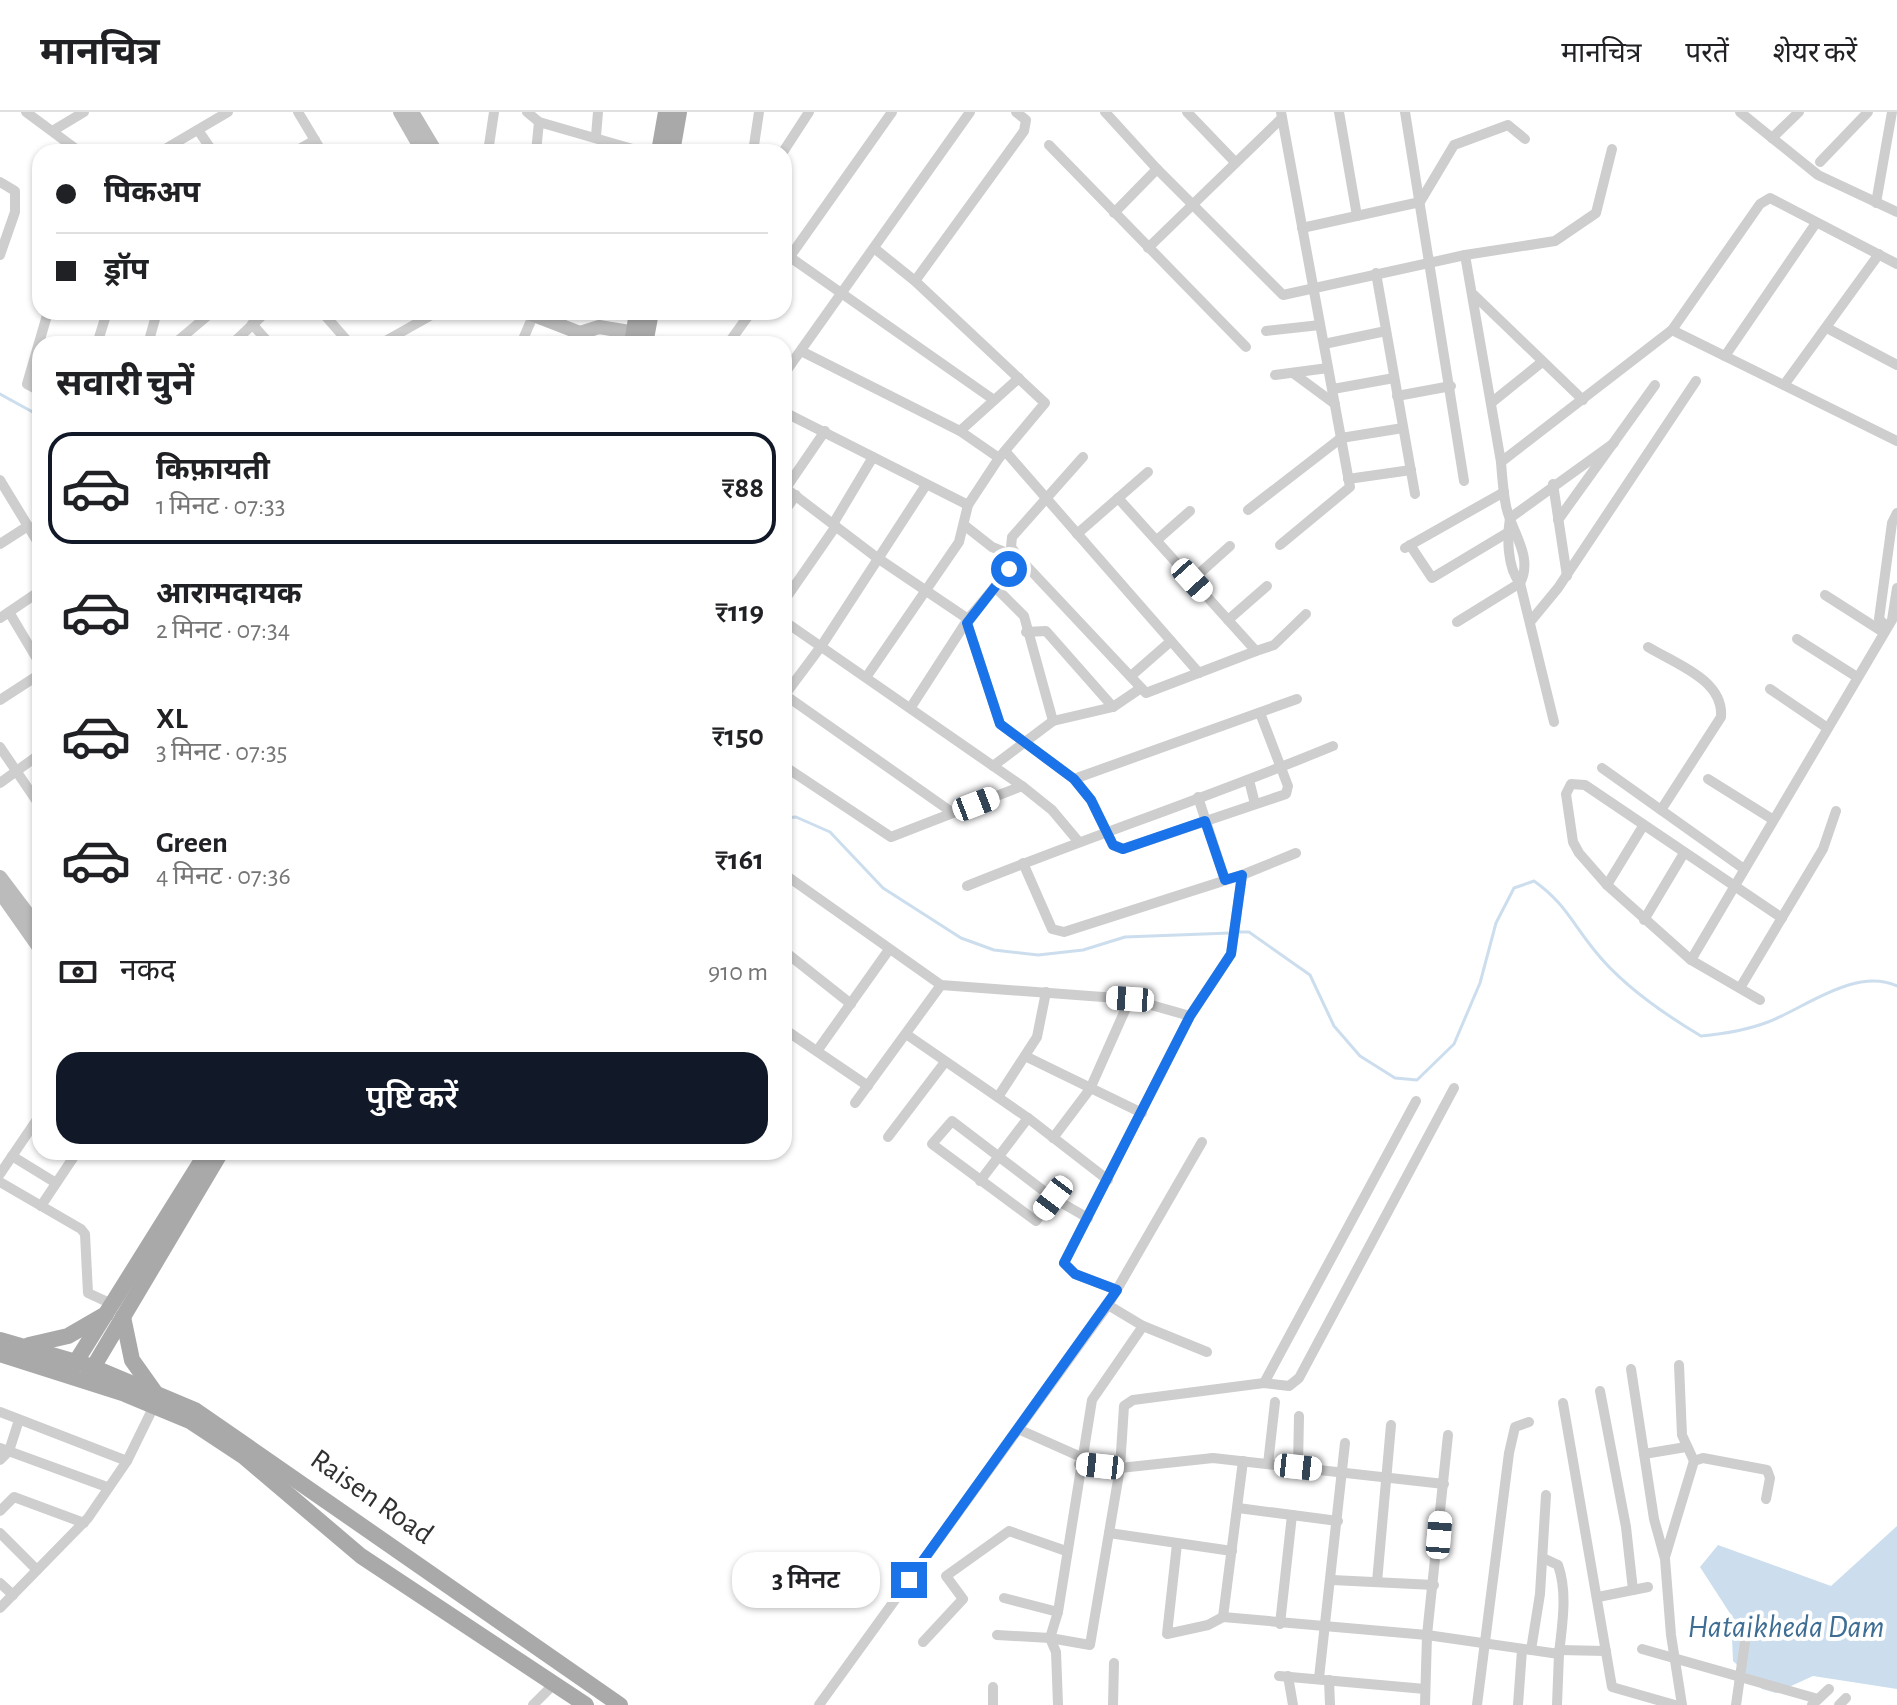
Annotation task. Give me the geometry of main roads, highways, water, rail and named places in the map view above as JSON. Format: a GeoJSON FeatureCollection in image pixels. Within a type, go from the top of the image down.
{"type":"FeatureCollection","features":[{"type":"Feature","properties":{"kind":"main road"},"geometry":{"type":"LineString","coordinates":[[660,144],[666,112]]}},
{"type":"Feature","properties":{"kind":"main road"},"geometry":{"type":"LineString","coordinates":[[673,144],[679,112]]}},
{"type":"Feature","properties":{"kind":"main road"},"geometry":{"type":"LineString","coordinates":[[80,1372],[209,1160]]}},
{"type":"Feature","properties":{"kind":"main road"},"geometry":{"type":"LineString","coordinates":[[8,1357],[68,1336],[116,1311]]}},
{"type":"Feature","properties":{"kind":"main road"},"geometry":{"type":"LineString","coordinates":[[116,1311],[132,1360],[154,1401]]}},
{"type":"Feature","properties":{"kind":"main road","name":"Raisen Road"},"geometry":{"type":"LineString","coordinates":[[0,1340],[8,1357],[80,1372],[154,1401],[202,1415],[620,1705]]}},
{"type":"Feature","properties":{"kind":"main road","name":"Raisen Road"},"geometry":{"type":"LineString","coordinates":[[154,1401],[243,1456],[356,1552],[586,1705]]}},
{"type":"Feature","properties":{"kind":"main road"},"geometry":{"type":"LineString","coordinates":[[356,1552],[372,1531]]}},
{"type":"Feature","properties":{"kind":"water","name":"Hataikheda Dam"},"geometry":{"type":"Polygon","coordinates":[[[1897,1526],[1897,1689],[1813,1676],[1776,1693],[1762,1689],[1733,1661],[1731,1615],[1700,1567],[1718,1545],[1831,1586],[1897,1526]]]}},
{"type":"Feature","properties":{"kind":"waterway"},"geometry":{"type":"LineString","coordinates":[[0,394],[32,412]]}},
{"type":"Feature","properties":{"kind":"waterway"},"geometry":{"type":"LineString","coordinates":[[792,817],[830,832],[883,888],[961,938],[994,950],[1038,955],[1083,950],[1125,937],[1230,933]]}},
{"type":"Feature","properties":{"kind":"waterway"},"geometry":{"type":"LineString","coordinates":[[1237,932],[1249,932],[1310,975],[1334,1026],[1360,1056],[1395,1078],[1417,1080],[1454,1044],[1480,983],[1496,923],[1514,888],[1534,881],[1561,905],[1618,976],[1658,1008],[1701,1036],[1760,1025],[1847,985],[1881,982],[1897,986]]}}]}
